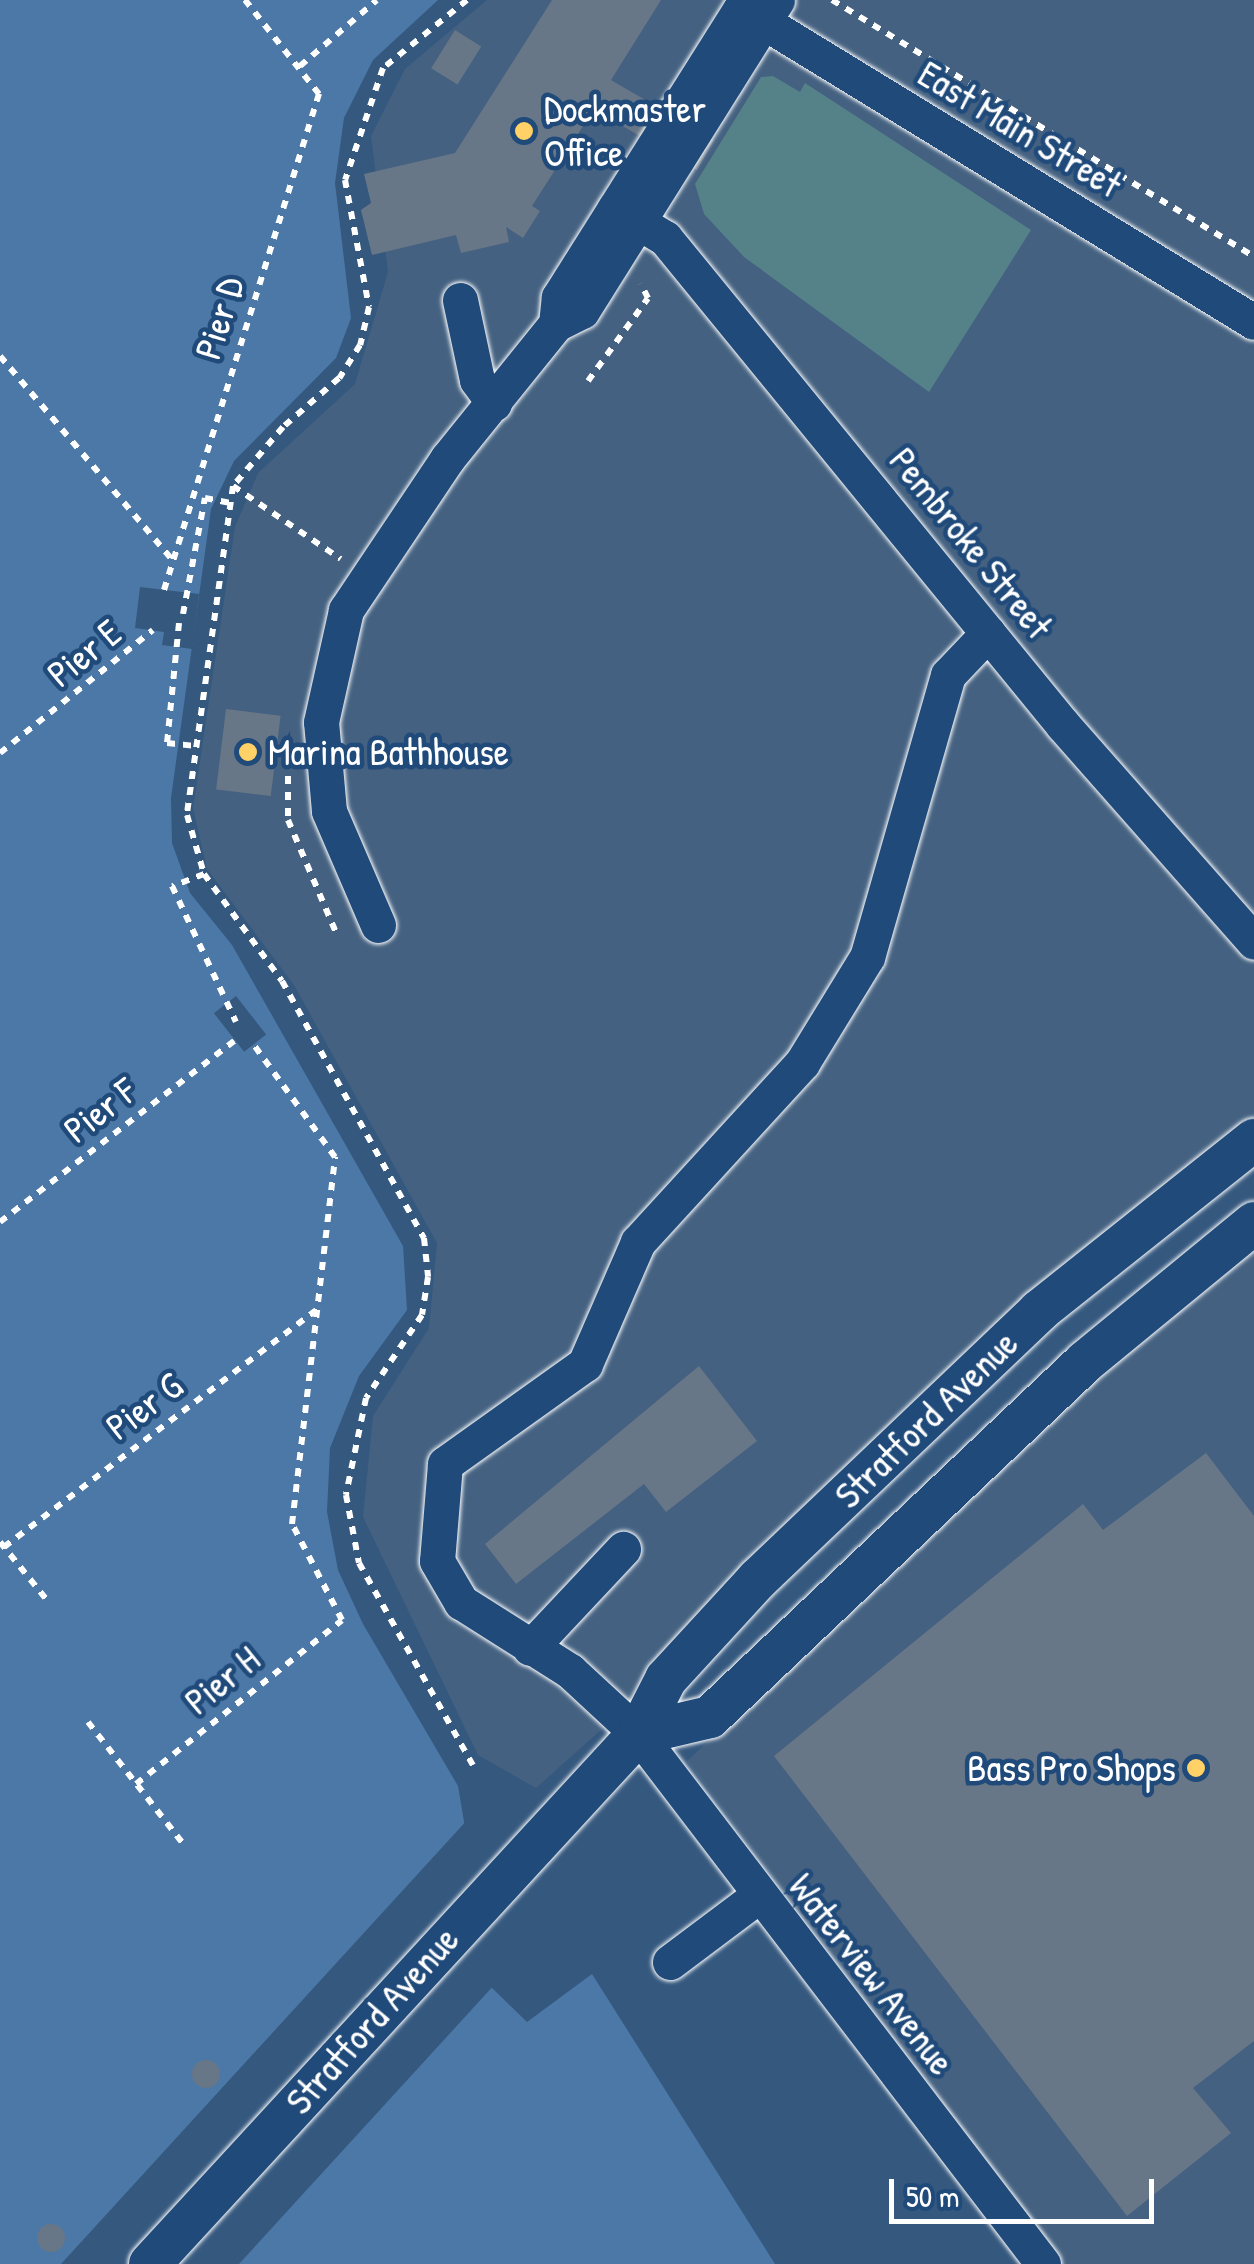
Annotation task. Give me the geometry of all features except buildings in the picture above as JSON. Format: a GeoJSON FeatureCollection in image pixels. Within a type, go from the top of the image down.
{"type":"FeatureCollection","features":[{"type":"Feature","properties":{"kind":"main road","name":"Stratford Avenue"},"geometry":{"type":"LineString","coordinates":[[150,2264],[638,1734],[666,1679],[758,1579],[1039,1312],[1254,1140]]}},
{"type":"Feature","properties":{"kind":"main road","name":"Stratford Avenue"},"geometry":{"type":"LineString","coordinates":[[638,1734],[710,1717],[1085,1362],[1254,1223]]}},
{"type":"Feature","properties":{"kind":"street"},"geometry":{"type":"LineString","coordinates":[[378,925],[329,811],[321,722],[346,610],[494,403],[556,324],[582,311],[626,215],[757,7]]}},
{"type":"Feature","properties":{"kind":"street","name":"East Main Street"},"geometry":{"type":"LineString","coordinates":[[757,7],[1254,322]]}},
{"type":"Feature","properties":{"kind":"street","name":"Pembroke Street"},"geometry":{"type":"LineString","coordinates":[[626,215],[665,238],[988,633],[1254,942]]}},
{"type":"Feature","properties":{"kind":"street"},"geometry":{"type":"LineString","coordinates":[[460,300],[477,380],[494,403]]}},
{"type":"Feature","properties":{"kind":"street","name":"Waterview Avenue"},"geometry":{"type":"LineString","coordinates":[[988,633],[948,675],[867,957],[802,1062],[638,1242],[585,1364],[445,1464],[437,1561],[461,1602],[570,1671],[638,1734],[758,1896],[1043,2264]]}},
{"type":"Feature","properties":{"kind":"street"},"geometry":{"type":"LineString","coordinates":[[530,1648],[623,1549]]}},
{"type":"Feature","properties":{"kind":"street"},"geometry":{"type":"LineString","coordinates":[[670,1962],[758,1896]]}},
{"type":"Feature","properties":{"kind":"path"},"geometry":{"type":"LineString","coordinates":[[245,0],[300,66],[378,0]]}},
{"type":"Feature","properties":{"kind":"path"},"geometry":{"type":"LineString","coordinates":[[832,0],[1254,257]]}},
{"type":"Feature","properties":{"kind":"path","name":"Pier D"},"geometry":{"type":"LineString","coordinates":[[164,590],[319,94],[300,66]]}},
{"type":"Feature","properties":{"kind":"path"},"geometry":{"type":"LineString","coordinates":[[0,356],[171,558]]}},
{"type":"Feature","properties":{"kind":"path"},"geometry":{"type":"LineString","coordinates":[[234,486],[366,578]]}},
{"type":"Feature","properties":{"kind":"path"},"geometry":{"type":"LineString","coordinates":[[183,614],[205,498],[232,503]]}},
{"type":"Feature","properties":{"kind":"path"},"geometry":{"type":"LineString","coordinates":[[179,624],[168,743],[197,746]]}},
{"type":"Feature","properties":{"kind":"path","name":"Pier E"},"geometry":{"type":"LineString","coordinates":[[0,754],[153,630]]}},
{"type":"Feature","properties":{"kind":"path"},"geometry":{"type":"LineString","coordinates":[[204,874],[172,886],[236,1022]]}},
{"type":"Feature","properties":{"kind":"path","name":"Pier F"},"geometry":{"type":"LineString","coordinates":[[0,1222],[234,1040]]}},
{"type":"Feature","properties":{"kind":"path"},"geometry":{"type":"LineString","coordinates":[[254,1044],[335,1156],[318,1309]]}},
{"type":"Feature","properties":{"kind":"path","name":"Pier G"},"geometry":{"type":"LineString","coordinates":[[2,1544],[318,1309]]}},
{"type":"Feature","properties":{"kind":"path","name":"Pier H"},"geometry":{"type":"LineString","coordinates":[[136,1784],[342,1620],[292,1524],[318,1309]]}},
{"type":"Feature","properties":{"kind":"path"},"geometry":{"type":"LineString","coordinates":[[2,1544],[47,1600]]}},
{"type":"Feature","properties":{"kind":"path"},"geometry":{"type":"LineString","coordinates":[[88,1722],[184,1845]]}},
{"type":"Feature","properties":{"kind":"shaded area"},"geometry":{"type":"Polygon","coordinates":[[[0,0],[438,0],[373,60],[344,118],[335,183],[351,318],[336,358],[234,461],[211,509],[171,798],[172,843],[190,893],[232,945],[403,1246],[407,1310],[359,1376],[330,1448],[327,1512],[338,1570],[363,1624],[458,1786],[492,1988],[527,2022],[592,1974],[775,2264],[0,2264],[0,0]]]}},
{"type":"Feature","properties":{"kind":"shaded area"},"geometry":{"type":"Polygon","coordinates":[[[487,0],[1254,0],[1254,1146],[536,1788],[478,1755],[363,1517],[373,1416],[429,1328],[437,1243],[294,985],[207,869],[193,808],[235,527],[258,473],[355,384],[388,272],[371,136],[405,69],[487,0]]]}},
{"type":"Feature","properties":{"kind":"shaded area"},"geometry":{"type":"Polygon","coordinates":[[[1254,1234],[1254,2264],[1061,2264],[687,1761],[1254,1234]]]}},
{"type":"Feature","properties":{"kind":"green space"},"geometry":{"type":"Polygon","coordinates":[[[773,76],[800,92],[805,83],[1031,230],[929,392],[744,257],[704,214],[695,184],[761,77],[773,76]]]}},
{"type":"Feature","properties":{"kind":"pier"},"geometry":{"type":"Polygon","coordinates":[[[140,587],[199,594],[192,649],[162,645],[164,632],[135,628],[140,587]]]}},
{"type":"Feature","properties":{"kind":"pier"},"geometry":{"type":"Polygon","coordinates":[[[236,996],[266,1035],[244,1052],[214,1013],[236,996]]]}},
{"type":"Feature","properties":{"kind":"pier"},"geometry":{"type":"Polygon","coordinates":[[[469,1818],[496,1983],[239,2264],[61,2264],[469,1818]]]}},
{"type":"Feature","properties":{"kind":"place","name":"Dockmaster Office"},"geometry":{"type":"Point","coordinates":[524,131]}},
{"type":"Feature","properties":{"kind":"place","name":"Marina Bathhouse"},"geometry":{"type":"Point","coordinates":[248,752]}},
{"type":"Feature","properties":{"kind":"place","name":"Bass Pro Shops"},"geometry":{"type":"Point","coordinates":[1196,1768]}}]}
